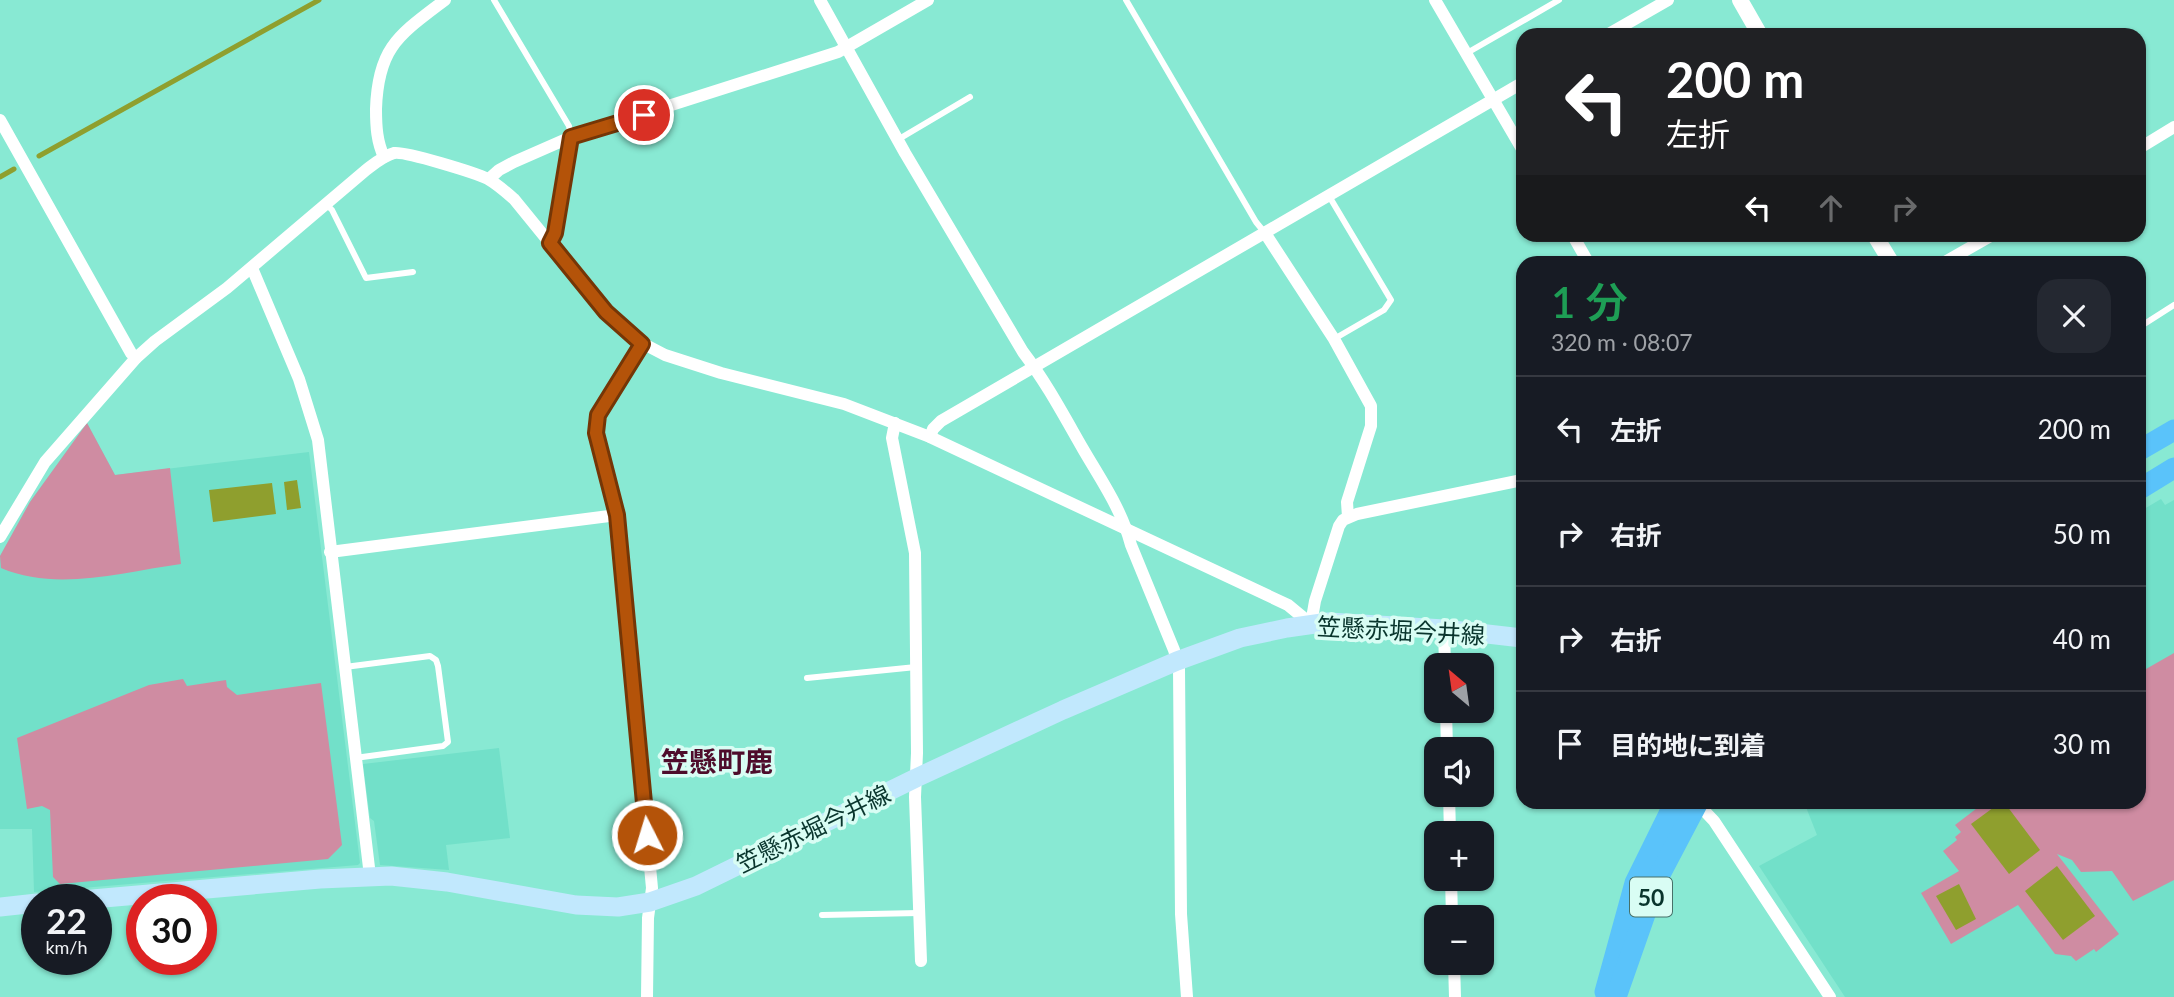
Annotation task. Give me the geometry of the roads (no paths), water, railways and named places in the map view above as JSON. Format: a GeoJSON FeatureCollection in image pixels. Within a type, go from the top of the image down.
{"type":"FeatureCollection","features":[{"type":"Feature","properties":{"kind":"highway"},"geometry":{"type":"LineString","coordinates":[[2146,446],[2174,429]]}},
{"type":"Feature","properties":{"kind":"highway","name":"50"},"geometry":{"type":"LineString","coordinates":[[1604,997],[1635,883],[1672,809]]}},
{"type":"Feature","properties":{"kind":"highway","name":"50"},"geometry":{"type":"LineString","coordinates":[[1616,997],[1654,888],[1694,809]]}},
{"type":"Feature","properties":{"kind":"main road","name":"笠懸赤堀今井線"},"geometry":{"type":"LineString","coordinates":[[112,897],[370,876],[447,882],[576,905],[618,907],[650,902],[696,886],[916,778],[1063,710],[1240,638],[1311,624],[1352,623],[1516,637]]}},
{"type":"Feature","properties":{"kind":"main road"},"geometry":{"type":"LineString","coordinates":[[0,907],[21,905]]}},
{"type":"Feature","properties":{"kind":"street"},"geometry":{"type":"LineString","coordinates":[[384,158],[378,144],[376,123],[379,77],[383,62],[402,34],[445,0]]}},
{"type":"Feature","properties":{"kind":"street"},"geometry":{"type":"LineString","coordinates":[[820,0],[972,267],[1114,502],[1174,650],[1179,676],[1181,914],[1187,997]]}},
{"type":"Feature","properties":{"kind":"street"},"geometry":{"type":"LineString","coordinates":[[489,179],[514,162],[571,137],[814,61],[847,47],[928,0]]}},
{"type":"Feature","properties":{"kind":"street"},"geometry":{"type":"LineString","coordinates":[[1435,0],[1516,138]]}},
{"type":"Feature","properties":{"kind":"street"},"geometry":{"type":"LineString","coordinates":[[1619,28],[1668,0]]}},
{"type":"Feature","properties":{"kind":"street"},"geometry":{"type":"LineString","coordinates":[[1740,0],[1756,28]]}},
{"type":"Feature","properties":{"kind":"street"},"geometry":{"type":"LineString","coordinates":[[930,437],[941,421],[1516,87]]}},
{"type":"Feature","properties":{"kind":"street"},"geometry":{"type":"LineString","coordinates":[[0,120],[136,358]]}},
{"type":"Feature","properties":{"kind":"street"},"geometry":{"type":"LineString","coordinates":[[2146,144],[2174,127]]}},
{"type":"Feature","properties":{"kind":"street"},"geometry":{"type":"LineString","coordinates":[[0,537],[45,461],[136,358],[252,268],[384,158],[402,153],[489,179],[513,199],[606,312],[642,344],[685,363],[820,397],[930,437],[1288,605],[1311,624],[1315,601],[1339,526],[1348,517],[1516,481]]}},
{"type":"Feature","properties":{"kind":"street"},"geometry":{"type":"LineString","coordinates":[[1265,233],[1334,339],[1368,398],[1372,411],[1371,426],[1347,502],[1348,517]]}},
{"type":"Feature","properties":{"kind":"street"},"geometry":{"type":"LineString","coordinates":[[1956,256],[1980,242]]}},
{"type":"Feature","properties":{"kind":"street"},"geometry":{"type":"LineString","coordinates":[[252,268],[299,379],[318,440],[370,876]]}},
{"type":"Feature","properties":{"kind":"street"},"geometry":{"type":"LineString","coordinates":[[642,344],[597,420],[596,433],[617,515],[652,888],[648,918],[647,997]]}},
{"type":"Feature","properties":{"kind":"street"},"geometry":{"type":"LineString","coordinates":[[895,423],[892,438],[915,553],[916,778],[921,961]]}},
{"type":"Feature","properties":{"kind":"street"},"geometry":{"type":"LineString","coordinates":[[330,552],[617,515]]}},
{"type":"Feature","properties":{"kind":"street"},"geometry":{"type":"LineString","coordinates":[[1444,629],[1444,653]]}},
{"type":"Feature","properties":{"kind":"street"},"geometry":{"type":"LineString","coordinates":[[1704,809],[1830,997]]}},
{"type":"Feature","properties":{"kind":"street"},"geometry":{"type":"LineString","coordinates":[[1454,975],[1455,997]]}},
{"type":"Feature","properties":{"kind":"lane"},"geometry":{"type":"LineString","coordinates":[[494,0],[569,126],[571,137],[555,233],[550,243]]}},
{"type":"Feature","properties":{"kind":"lane"},"geometry":{"type":"LineString","coordinates":[[1126,0],[1265,233]]}},
{"type":"Feature","properties":{"kind":"lane"},"geometry":{"type":"LineString","coordinates":[[1467,53],[1559,0]]}},
{"type":"Feature","properties":{"kind":"lane"},"geometry":{"type":"LineString","coordinates":[[899,139],[970,97]]}},
{"type":"Feature","properties":{"kind":"lane"},"geometry":{"type":"LineString","coordinates":[[1329,196],[1355,242],[1387,289],[1391,300],[1384,310],[1334,339]]}},
{"type":"Feature","properties":{"kind":"lane"},"geometry":{"type":"LineString","coordinates":[[326,204],[332,209],[366,278],[412,272]]}},
{"type":"Feature","properties":{"kind":"lane"},"geometry":{"type":"LineString","coordinates":[[2146,323],[2174,305]]}},
{"type":"Feature","properties":{"kind":"lane"},"geometry":{"type":"LineString","coordinates":[[345,667],[430,656],[436,660],[448,742],[443,746],[355,758]]}},
{"type":"Feature","properties":{"kind":"lane"},"geometry":{"type":"LineString","coordinates":[[807,678],[916,667]]}},
{"type":"Feature","properties":{"kind":"lane"},"geometry":{"type":"LineString","coordinates":[[822,915],[919,913]]}},
{"type":"Feature","properties":{"kind":"waterway"},"geometry":{"type":"LineString","coordinates":[[39,156],[319,0]]}},
{"type":"Feature","properties":{"kind":"waterway"},"geometry":{"type":"LineString","coordinates":[[0,177],[14,169]]}},
{"type":"Feature","properties":{"kind":"district","name":"笠懸町鹿"},"geometry":{"type":"Point","coordinates":[717,761]}}]}
